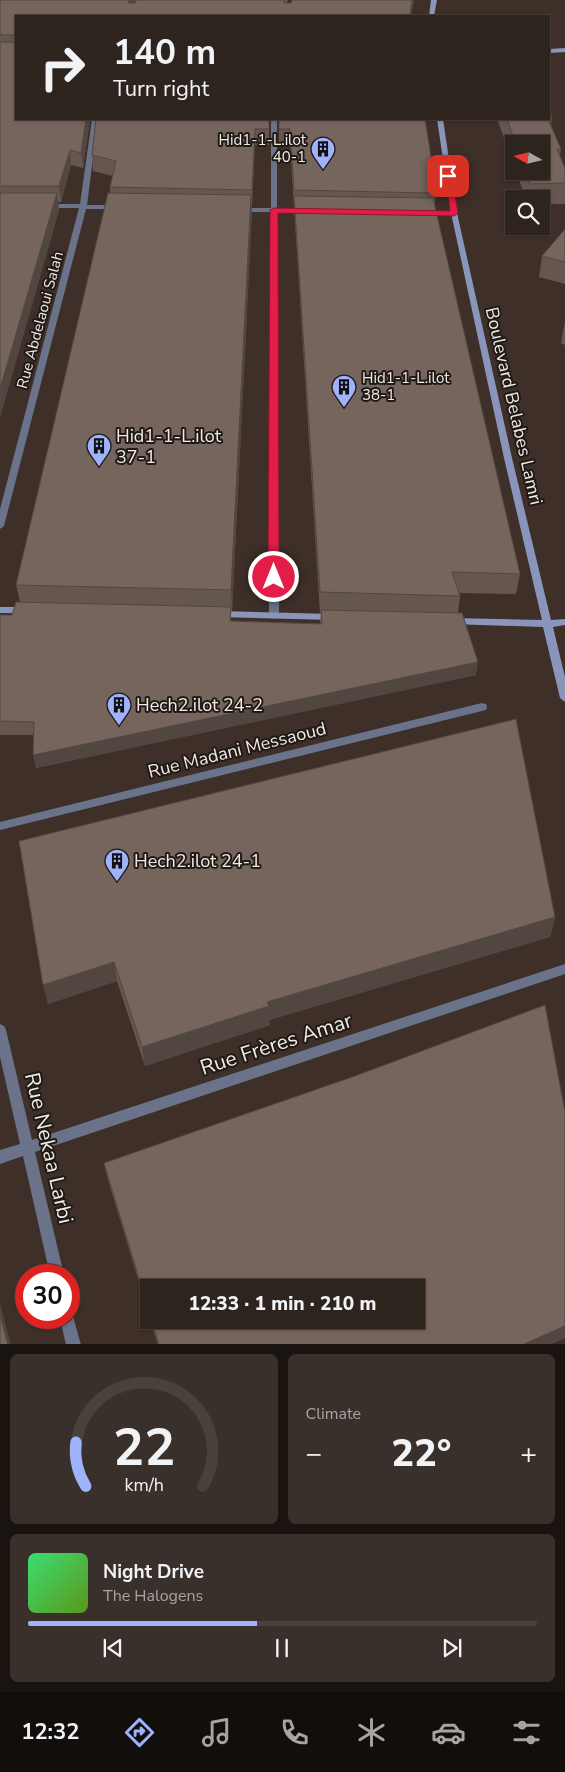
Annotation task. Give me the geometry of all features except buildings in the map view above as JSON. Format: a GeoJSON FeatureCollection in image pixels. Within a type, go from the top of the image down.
{"type":"FeatureCollection","features":[{"type":"Feature","properties":{"kind":"main road"},"geometry":{"type":"LineString","coordinates":[[431,15],[434,0]]}},
{"type":"Feature","properties":{"kind":"main road"},"geometry":{"type":"LineString","coordinates":[[550,51],[565,50]]}},
{"type":"Feature","properties":{"kind":"main road","name":"Boulevard Belabes Lamri"},"geometry":{"type":"LineString","coordinates":[[440,120],[454,213],[508,458],[565,698]]}},
{"type":"Feature","properties":{"kind":"main road"},"geometry":{"type":"LineString","coordinates":[[0,610],[39,610]]}},
{"type":"Feature","properties":{"kind":"main road"},"geometry":{"type":"LineString","coordinates":[[205,614],[342,618]]}},
{"type":"Feature","properties":{"kind":"main road"},"geometry":{"type":"LineString","coordinates":[[440,621],[548,624],[565,622]]}},
{"type":"Feature","properties":{"kind":"street","name":"Rue Abdelaoui Salah"},"geometry":{"type":"LineString","coordinates":[[0,526],[83,207],[95,120]]}},
{"type":"Feature","properties":{"kind":"street"},"geometry":{"type":"LineString","coordinates":[[274,120],[274,616]]}},
{"type":"Feature","properties":{"kind":"street"},"geometry":{"type":"LineString","coordinates":[[37,206],[122,208]]}},
{"type":"Feature","properties":{"kind":"street"},"geometry":{"type":"LineString","coordinates":[[226,209],[312,211]]}},
{"type":"Feature","properties":{"kind":"street"},"geometry":{"type":"LineString","coordinates":[[416,213],[454,213]]}},
{"type":"Feature","properties":{"kind":"street","name":"Rue Madani Messaoud"},"geometry":{"type":"LineString","coordinates":[[0,826],[482,707]]}},
{"type":"Feature","properties":{"kind":"street","name":"Rue Frères Amar"},"geometry":{"type":"LineString","coordinates":[[0,1157],[565,969]]}},
{"type":"Feature","properties":{"kind":"street","name":"Rue Nekaa Larbi"},"geometry":{"type":"LineString","coordinates":[[0,1030],[54,1264]]}},
{"type":"Feature","properties":{"kind":"street"},"geometry":{"type":"LineString","coordinates":[[70,1329],[74,1344]]}},
{"type":"Feature","properties":{"kind":"place","name":"Hid1-1-L.ilot 40-1"},"geometry":{"type":"Point","coordinates":[323,170]}},
{"type":"Feature","properties":{"kind":"place","name":"Hid1-1-L.ilot 38-1"},"geometry":{"type":"Point","coordinates":[344,408]}},
{"type":"Feature","properties":{"kind":"place","name":"Hid1-1-L.ilot 37-1"},"geometry":{"type":"Point","coordinates":[99,467]}},
{"type":"Feature","properties":{"kind":"place","name":"Hech2.ilot 24-2"},"geometry":{"type":"Point","coordinates":[119,726]}},
{"type":"Feature","properties":{"kind":"place","name":"Hech2.ilot 24-1"},"geometry":{"type":"Point","coordinates":[117,882]}},
{"type":"Feature","properties":{"kind":"route"},"geometry":{"type":"LineString","coordinates":[[274,577],[274,210],[454,213],[448,176]]}}]}
